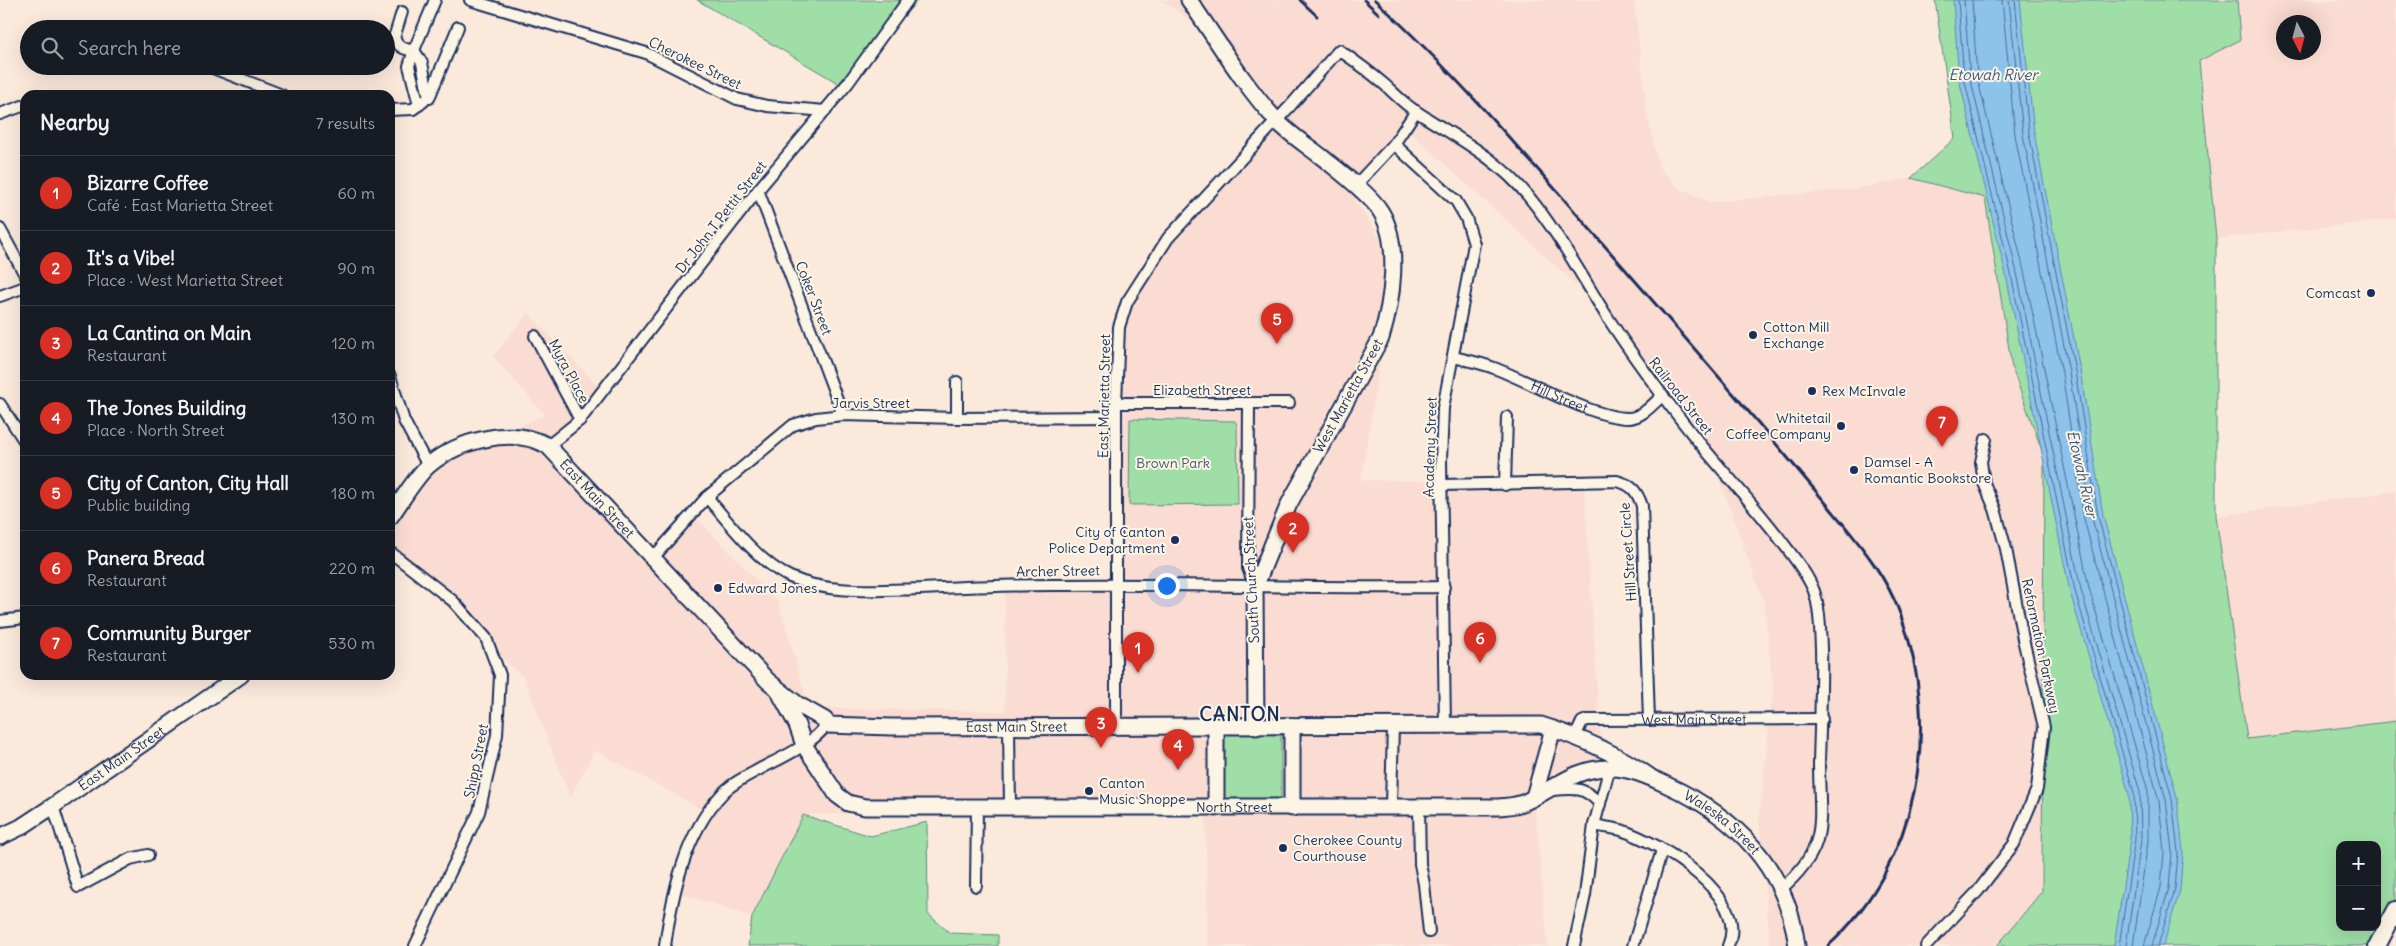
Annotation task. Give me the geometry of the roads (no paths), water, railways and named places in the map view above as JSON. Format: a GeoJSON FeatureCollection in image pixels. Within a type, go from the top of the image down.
{"type":"FeatureCollection","features":[{"type":"Feature","properties":{"kind":"main road","name":"West Marietta Street"},"geometry":{"type":"LineString","coordinates":[[1189,0],[1277,121],[1377,206],[1387,225],[1392,247],[1391,291],[1386,320],[1380,338],[1289,504],[1255,587]]}},
{"type":"Feature","properties":{"kind":"main road","name":"East Main Street"},"geometry":{"type":"LineString","coordinates":[[395,510],[428,466],[447,453],[479,440],[524,438],[548,446],[652,559],[778,691],[798,725],[804,745]]}},
{"type":"Feature","properties":{"kind":"main road","name":"South Church Street"},"geometry":{"type":"LineString","coordinates":[[1255,587],[1256,727]]}},
{"type":"Feature","properties":{"kind":"main road","name":"East Main Street"},"geometry":{"type":"LineString","coordinates":[[0,837],[21,827],[53,806],[234,680]]}},
{"type":"Feature","properties":{"kind":"main road","name":"East Main Street"},"geometry":{"type":"LineString","coordinates":[[778,691],[825,720],[826,725],[892,727],[1009,725],[1256,727],[1445,725]]}},
{"type":"Feature","properties":{"kind":"main road"},"geometry":{"type":"LineString","coordinates":[[1445,725],[1541,725],[1576,737],[1630,763],[1650,776]]}},
{"type":"Feature","properties":{"kind":"main road"},"geometry":{"type":"LineString","coordinates":[[1216,726],[1216,808]]}},
{"type":"Feature","properties":{"kind":"main road"},"geometry":{"type":"LineString","coordinates":[[1292,726],[1292,808]]}},
{"type":"Feature","properties":{"kind":"main road"},"geometry":{"type":"LineString","coordinates":[[1538,794],[1553,729]]}},
{"type":"Feature","properties":{"kind":"main road","name":"North Street"},"geometry":{"type":"LineString","coordinates":[[804,745],[834,791],[845,800],[865,807],[1499,807],[1519,804],[1587,770]]}},
{"type":"Feature","properties":{"kind":"main road","name":"Waleska Street"},"geometry":{"type":"LineString","coordinates":[[1587,770],[1610,767],[1650,776],[1684,793],[1726,819],[1751,843],[1761,856],[1780,890],[1791,920],[1797,946]]}},
{"type":"Feature","properties":{"kind":"main road"},"geometry":{"type":"LineString","coordinates":[[2377,946],[2396,910]]}},
{"type":"Feature","properties":{"kind":"street"},"geometry":{"type":"LineString","coordinates":[[419,105],[409,66],[435,0]]}},
{"type":"Feature","properties":{"kind":"street","name":"Cherokee Street"},"geometry":{"type":"LineString","coordinates":[[470,0],[646,53],[737,99],[767,106],[825,111]]}},
{"type":"Feature","properties":{"kind":"street","name":"Dr John T Pettit Street"},"geometry":{"type":"LineString","coordinates":[[548,446],[580,420],[758,190],[848,83],[908,0]]}},
{"type":"Feature","properties":{"kind":"street"},"geometry":{"type":"LineString","coordinates":[[395,35],[402,12]]}},
{"type":"Feature","properties":{"kind":"street"},"geometry":{"type":"LineString","coordinates":[[395,110],[414,109],[429,98],[458,27]]}},
{"type":"Feature","properties":{"kind":"street"},"geometry":{"type":"LineString","coordinates":[[395,40],[398,46],[414,50]]}},
{"type":"Feature","properties":{"kind":"street"},"geometry":{"type":"LineString","coordinates":[[414,50],[422,63],[429,98]]}},
{"type":"Feature","properties":{"kind":"street","name":"Railroad Street"},"geometry":{"type":"LineString","coordinates":[[1277,121],[1339,50],[1365,68],[1416,111],[1458,136],[1483,154],[1528,196],[1565,246],[1630,352],[1690,432],[1766,520],[1808,577],[1817,602],[1820,619],[1822,817],[1816,847],[1806,864],[1780,890]]}},
{"type":"Feature","properties":{"kind":"street"},"geometry":{"type":"LineString","coordinates":[[231,75],[269,90]]}},
{"type":"Feature","properties":{"kind":"street"},"geometry":{"type":"LineString","coordinates":[[0,114],[20,107]]}},
{"type":"Feature","properties":{"kind":"street"},"geometry":{"type":"LineString","coordinates":[[1355,186],[1394,144],[1416,111]]}},
{"type":"Feature","properties":{"kind":"street","name":"East Marietta Street"},"geometry":{"type":"LineString","coordinates":[[1116,726],[1116,403],[1119,327],[1128,302],[1168,238],[1277,121]]}},
{"type":"Feature","properties":{"kind":"street","name":"Academy Street"},"geometry":{"type":"LineString","coordinates":[[1394,144],[1456,201],[1472,233],[1474,244],[1443,408],[1445,725]]}},
{"type":"Feature","properties":{"kind":"street","name":"Coker Street"},"geometry":{"type":"LineString","coordinates":[[758,190],[843,415]]}},
{"type":"Feature","properties":{"kind":"street"},"geometry":{"type":"LineString","coordinates":[[0,229],[20,266]]}},
{"type":"Feature","properties":{"kind":"street"},"geometry":{"type":"LineString","coordinates":[[0,296],[20,289]]}},
{"type":"Feature","properties":{"kind":"street","name":"Myra Place"},"geometry":{"type":"LineString","coordinates":[[535,336],[580,420]]}},
{"type":"Feature","properties":{"kind":"street","name":"Hill Street"},"geometry":{"type":"LineString","coordinates":[[1453,357],[1493,367],[1581,405],[1612,416],[1629,418],[1639,415],[1663,396]]}},
{"type":"Feature","properties":{"kind":"street"},"geometry":{"type":"LineString","coordinates":[[957,382],[957,418]]}},
{"type":"Feature","properties":{"kind":"street"},"geometry":{"type":"LineString","coordinates":[[395,392],[404,420],[428,466]]}},
{"type":"Feature","properties":{"kind":"street","name":"Elizabeth Street"},"geometry":{"type":"LineString","coordinates":[[1116,403],[1289,404]]}},
{"type":"Feature","properties":{"kind":"street"},"geometry":{"type":"LineString","coordinates":[[0,404],[20,434]]}},
{"type":"Feature","properties":{"kind":"street","name":"South Church Street"},"geometry":{"type":"LineString","coordinates":[[1249,404],[1248,568],[1255,587]]}},
{"type":"Feature","properties":{"kind":"street","name":"Jarvis Street"},"geometry":{"type":"LineString","coordinates":[[652,559],[707,498],[793,425],[816,418],[843,415],[957,418],[1116,417]]}},
{"type":"Feature","properties":{"kind":"street"},"geometry":{"type":"LineString","coordinates":[[1505,485],[1507,417]]}},
{"type":"Feature","properties":{"kind":"street","name":"Reformation Parkway"},"geometry":{"type":"LineString","coordinates":[[1926,946],[1978,891],[2014,844],[2037,789],[2044,727],[2023,639],[2006,549],[1995,509],[1984,483],[1981,462],[1986,439]]}},
{"type":"Feature","properties":{"kind":"street","name":"Hill Street Circle"},"geometry":{"type":"LineString","coordinates":[[1442,485],[1617,481],[1631,486],[1638,494],[1642,506],[1649,720]]}},
{"type":"Feature","properties":{"kind":"street","name":"Archer Street"},"geometry":{"type":"LineString","coordinates":[[707,498],[770,565],[789,577],[806,583],[836,588],[891,590],[1050,584],[1444,587]]}},
{"type":"Feature","properties":{"kind":"street","name":"Shipp Street"},"geometry":{"type":"LineString","coordinates":[[395,556],[453,602],[486,638],[500,676],[497,735],[479,812],[416,946]]}},
{"type":"Feature","properties":{"kind":"street"},"geometry":{"type":"LineString","coordinates":[[0,621],[20,619]]}},
{"type":"Feature","properties":{"kind":"street","name":"West Main Street"},"geometry":{"type":"LineString","coordinates":[[1576,737],[1582,722],[1587,720],[1822,719]]}},
{"type":"Feature","properties":{"kind":"street"},"geometry":{"type":"LineString","coordinates":[[664,946],[672,902],[685,855],[711,809],[722,794],[737,781],[804,745],[824,729],[826,725]]}},
{"type":"Feature","properties":{"kind":"street"},"geometry":{"type":"LineString","coordinates":[[1009,725],[1010,808]]}},
{"type":"Feature","properties":{"kind":"street"},"geometry":{"type":"LineString","coordinates":[[1391,806],[1393,726]]}},
{"type":"Feature","properties":{"kind":"street"},"geometry":{"type":"LineString","coordinates":[[1574,946],[1585,895],[1594,825],[1610,767]]}},
{"type":"Feature","properties":{"kind":"street"},"geometry":{"type":"LineString","coordinates":[[1538,794],[1581,789],[1592,794],[1600,804]]}},
{"type":"Feature","properties":{"kind":"street"},"geometry":{"type":"LineString","coordinates":[[53,806],[78,887],[130,859],[148,855]]}},
{"type":"Feature","properties":{"kind":"street"},"geometry":{"type":"LineString","coordinates":[[976,886],[977,807]]}},
{"type":"Feature","properties":{"kind":"street"},"geometry":{"type":"LineString","coordinates":[[1419,807],[1420,864],[1429,932]]}},
{"type":"Feature","properties":{"kind":"street"},"geometry":{"type":"LineString","coordinates":[[1594,825],[1621,830],[1684,862],[1722,900],[1729,915],[1732,931],[1728,946]]}},
{"type":"Feature","properties":{"kind":"street"},"geometry":{"type":"LineString","coordinates":[[1632,946],[1662,850]]}},
{"type":"Feature","properties":{"kind":"water","name":"Etowah River"},"geometry":{"type":"Polygon","coordinates":[[[1953,0],[2020,0],[2034,132],[2080,370],[2103,515],[2177,798],[2183,851],[2180,890],[2163,946],[2114,946],[2130,839],[2129,794],[2070,592],[2006,275],[1959,79],[1953,0]]]}},
{"type":"Feature","properties":{"kind":"railway"},"geometry":{"type":"LineString","coordinates":[[1300,0],[1317,16]]}},
{"type":"Feature","properties":{"kind":"railway"},"geometry":{"type":"LineString","coordinates":[[1364,0],[1379,14]]}},
{"type":"Feature","properties":{"kind":"railway"},"geometry":{"type":"LineString","coordinates":[[1375,0],[1433,56],[1543,175],[1703,358],[1851,533],[1888,586],[1901,616],[1913,659],[1920,703],[1920,748],[1914,792],[1902,835],[1884,875],[1859,913],[1828,946]]}},
{"type":"Feature","properties":{"kind":"place","name":"Comcast"},"geometry":{"type":"Point","coordinates":[2371,293]}},
{"type":"Feature","properties":{"kind":"place","name":"Cotton Mill Exchange"},"geometry":{"type":"Point","coordinates":[1753,335]}},
{"type":"Feature","properties":{"kind":"place","name":"City of Canton, City Hall"},"geometry":{"type":"Point","coordinates":[1277,344]}},
{"type":"Feature","properties":{"kind":"place","name":"Rex McInvale"},"geometry":{"type":"Point","coordinates":[1812,391]}},
{"type":"Feature","properties":{"kind":"place","name":"Whitetail Coffee Company"},"geometry":{"type":"Point","coordinates":[1841,426]}},
{"type":"Feature","properties":{"kind":"place","name":"Community Burger"},"geometry":{"type":"Point","coordinates":[1942,447]}},
{"type":"Feature","properties":{"kind":"place","name":"Damsel - A Romantic Bookstore"},"geometry":{"type":"Point","coordinates":[1854,470]}},
{"type":"Feature","properties":{"kind":"place","name":"City of Canton Police Department"},"geometry":{"type":"Point","coordinates":[1175,540]}},
{"type":"Feature","properties":{"kind":"place","name":"It's a Vibe!"},"geometry":{"type":"Point","coordinates":[1293,553]}},
{"type":"Feature","properties":{"kind":"place","name":"Edward Jones"},"geometry":{"type":"Point","coordinates":[718,588]}},
{"type":"Feature","properties":{"kind":"place","name":"Panera Bread"},"geometry":{"type":"Point","coordinates":[1480,663]}},
{"type":"Feature","properties":{"kind":"place","name":"Bizarre Coffee"},"geometry":{"type":"Point","coordinates":[1138,673]}},
{"type":"Feature","properties":{"kind":"place","name":"La Cantina on Main"},"geometry":{"type":"Point","coordinates":[1101,748]}},
{"type":"Feature","properties":{"kind":"place","name":"The Jones Building"},"geometry":{"type":"Point","coordinates":[1178,770]}},
{"type":"Feature","properties":{"kind":"place","name":"Canton Music Shoppe"},"geometry":{"type":"Point","coordinates":[1089,791]}},
{"type":"Feature","properties":{"kind":"place","name":"Cherokee County Courthouse"},"geometry":{"type":"Point","coordinates":[1283,848]}},
{"type":"Feature","properties":{"kind":"district","name":"CANTON"},"geometry":{"type":"Point","coordinates":[1240,714]}},
{"type":"Feature","properties":{"kind":"park label","name":"Brown Park"},"geometry":{"type":"Point","coordinates":[1173,463]}}]}
